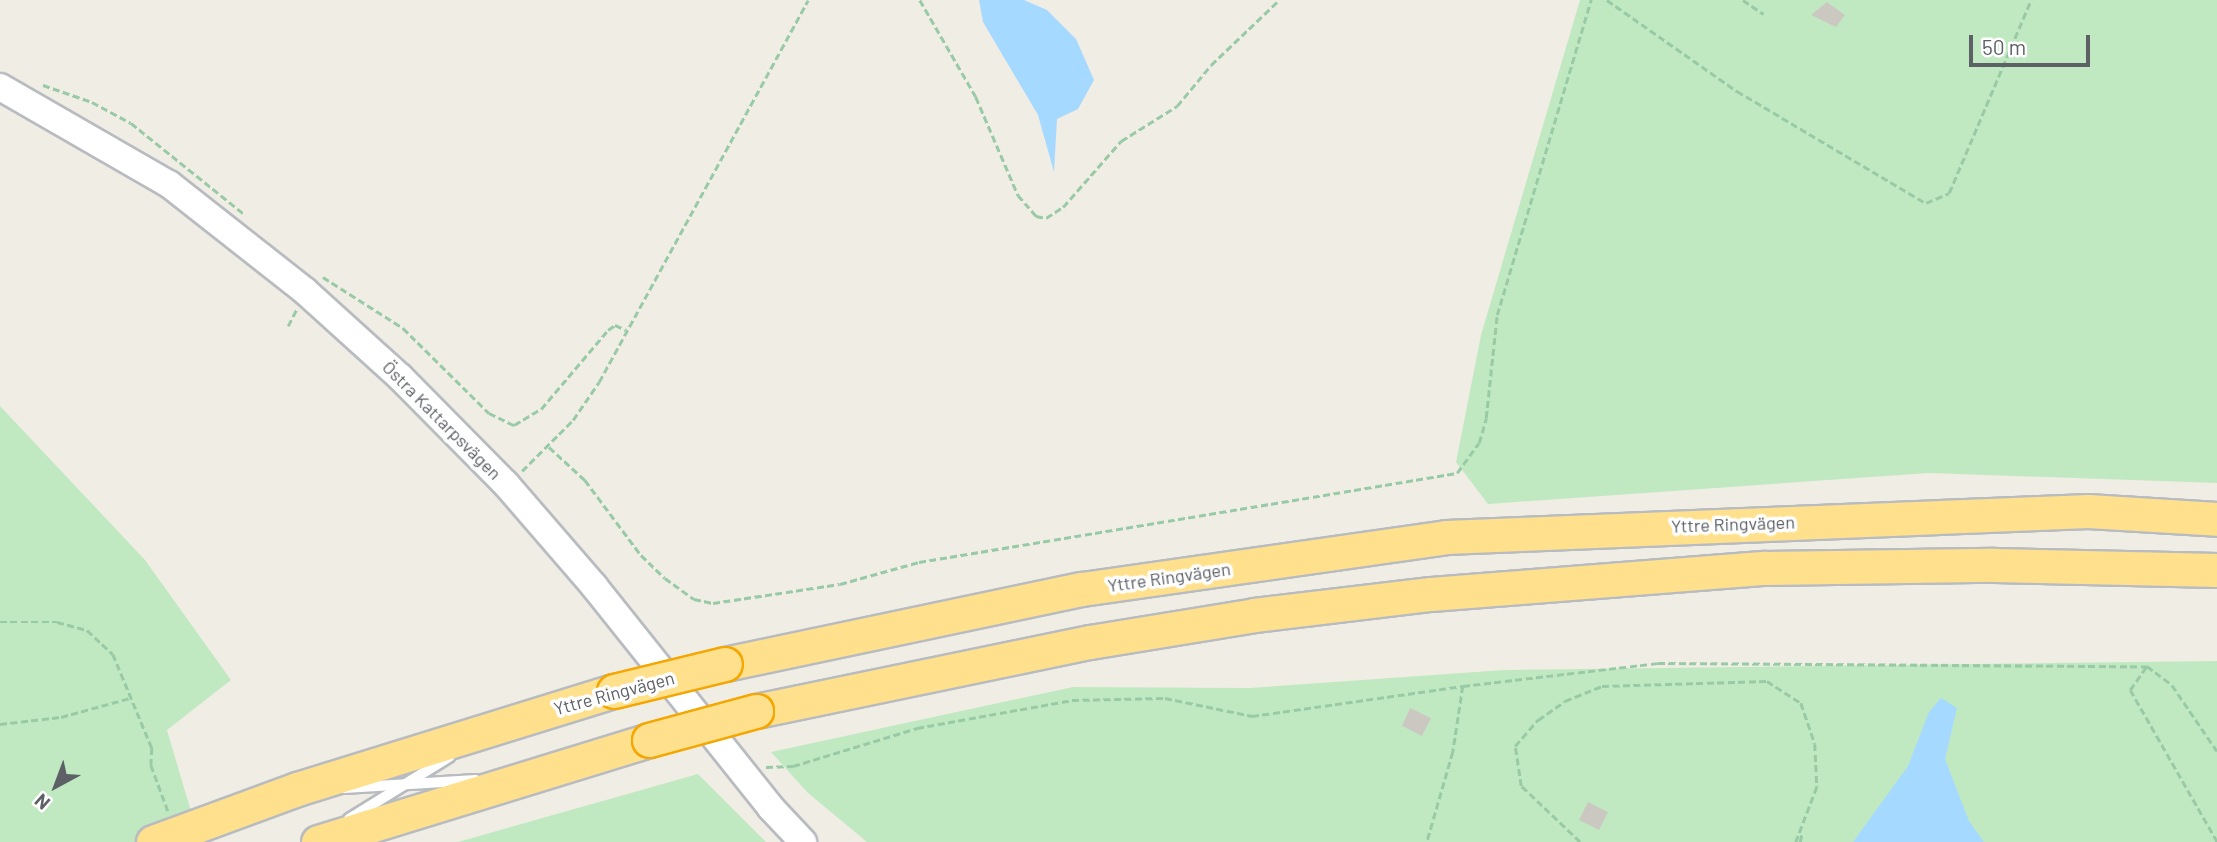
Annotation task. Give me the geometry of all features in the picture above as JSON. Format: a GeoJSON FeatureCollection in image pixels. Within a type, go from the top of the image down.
{"type":"FeatureCollection","features":[{"type":"Feature","properties":{"kind":"highway","name":"Yttre Ringvägen"},"geometry":{"type":"LineString","coordinates":[[161,829],[614,691],[725,664],[1082,589],[1446,537],[2088,510],[2217,519]]}},
{"type":"Feature","properties":{"kind":"highway"},"geometry":{"type":"LineString","coordinates":[[318,842],[518,778],[756,711],[1090,642],[1254,615],[1445,592],[1765,568],[1994,565],[2217,570]]}},
{"type":"Feature","properties":{"kind":"street","name":"Östra Kattarpsvägen"},"geometry":{"type":"LineString","coordinates":[[0,87],[169,184],[314,299],[400,377],[506,484],[803,842]]}},
{"type":"Feature","properties":{"kind":"lane"},"geometry":{"type":"LineString","coordinates":[[318,842],[406,782],[501,725]]}},
{"type":"Feature","properties":{"kind":"lane"},"geometry":{"type":"LineString","coordinates":[[297,789],[518,778]]}},
{"type":"Feature","properties":{"kind":"path"},"geometry":{"type":"LineString","coordinates":[[506,484],[549,447],[598,382],[808,0]]}},
{"type":"Feature","properties":{"kind":"path"},"geometry":{"type":"LineString","coordinates":[[920,0],[976,97],[1018,195],[1036,216],[1046,218],[1063,207],[1121,141],[1177,106],[1211,65],[1279,0]]}},
{"type":"Feature","properties":{"kind":"path"},"geometry":{"type":"LineString","coordinates":[[549,447],[585,480],[657,570],[679,591],[713,603],[840,584],[919,562],[1457,473],[1479,443],[1486,418],[1497,315],[1591,0]]}},
{"type":"Feature","properties":{"kind":"path"},"geometry":{"type":"LineString","coordinates":[[1607,0],[1737,91],[1926,203],[1949,193],[2031,0]]}},
{"type":"Feature","properties":{"kind":"path"},"geometry":{"type":"LineString","coordinates":[[1743,0],[1765,14]]}},
{"type":"Feature","properties":{"kind":"path"},"geometry":{"type":"LineString","coordinates":[[32,82],[92,102],[131,123],[251,220]]}},
{"type":"Feature","properties":{"kind":"path"},"geometry":{"type":"LineString","coordinates":[[314,269],[403,328],[489,414],[514,425],[541,409],[608,330],[615,325],[626,331]]}},
{"type":"Feature","properties":{"kind":"path"},"geometry":{"type":"LineString","coordinates":[[0,622],[57,622],[87,630],[113,654],[152,748],[151,765],[161,829]]}},
{"type":"Feature","properties":{"kind":"path"},"geometry":{"type":"LineString","coordinates":[[760,764],[778,770],[917,728],[1072,700],[1165,698],[1252,716],[1463,686],[1658,663],[2147,666],[2172,685],[2217,751]]}},
{"type":"Feature","properties":{"kind":"path"},"geometry":{"type":"LineString","coordinates":[[2147,666],[2130,690],[2217,842]]}},
{"type":"Feature","properties":{"kind":"path"},"geometry":{"type":"LineString","coordinates":[[1580,842],[1521,786],[1515,746],[1538,720],[1565,701],[1602,686],[1768,681],[1801,703],[1815,744],[1817,787],[1798,842]]}},
{"type":"Feature","properties":{"kind":"path"},"geometry":{"type":"LineString","coordinates":[[1427,842],[1453,752],[1463,686]]}},
{"type":"Feature","properties":{"kind":"path"},"geometry":{"type":"LineString","coordinates":[[0,724],[61,717],[131,698]]}},
{"type":"Feature","properties":{"kind":"green space"},"geometry":{"type":"Polygon","coordinates":[[[1580,0],[2217,0],[2217,483],[1929,473],[1488,504],[1456,462],[1481,335],[1580,0]]]}},
{"type":"Feature","properties":{"kind":"green space"},"geometry":{"type":"Polygon","coordinates":[[[0,406],[145,560],[231,680],[167,730],[200,842],[0,842],[0,406]]]}},
{"type":"Feature","properties":{"kind":"green space"},"geometry":{"type":"Polygon","coordinates":[[[2217,661],[2217,842],[867,842],[808,793],[771,752],[1073,687],[1249,688],[1504,670],[2217,661]]]}},
{"type":"Feature","properties":{"kind":"green space"},"geometry":{"type":"Polygon","coordinates":[[[698,774],[766,842],[458,842],[698,774]]]}},
{"type":"Feature","properties":{"kind":"water"},"geometry":{"type":"Polygon","coordinates":[[[979,0],[1024,0],[1047,10],[1076,39],[1094,80],[1078,109],[1057,119],[1054,172],[1038,115],[983,22],[979,0]]]}},
{"type":"Feature","properties":{"kind":"water"},"geometry":{"type":"Polygon","coordinates":[[[1941,698],[1957,708],[1945,759],[1969,821],[1984,842],[1853,842],[1908,766],[1929,712],[1941,698]]]}},
{"type":"Feature","properties":{"kind":"building"},"geometry":{"type":"Polygon","coordinates":[[[1827,2],[1845,15],[1836,27],[1811,15],[1827,2]]]}},
{"type":"Feature","properties":{"kind":"building"},"geometry":{"type":"Polygon","coordinates":[[[1410,708],[1431,718],[1422,736],[1402,726],[1410,708]]]}},
{"type":"Feature","properties":{"kind":"building"},"geometry":{"type":"Polygon","coordinates":[[[1588,802],[1608,812],[1599,830],[1579,820],[1588,802]]]}}]}
